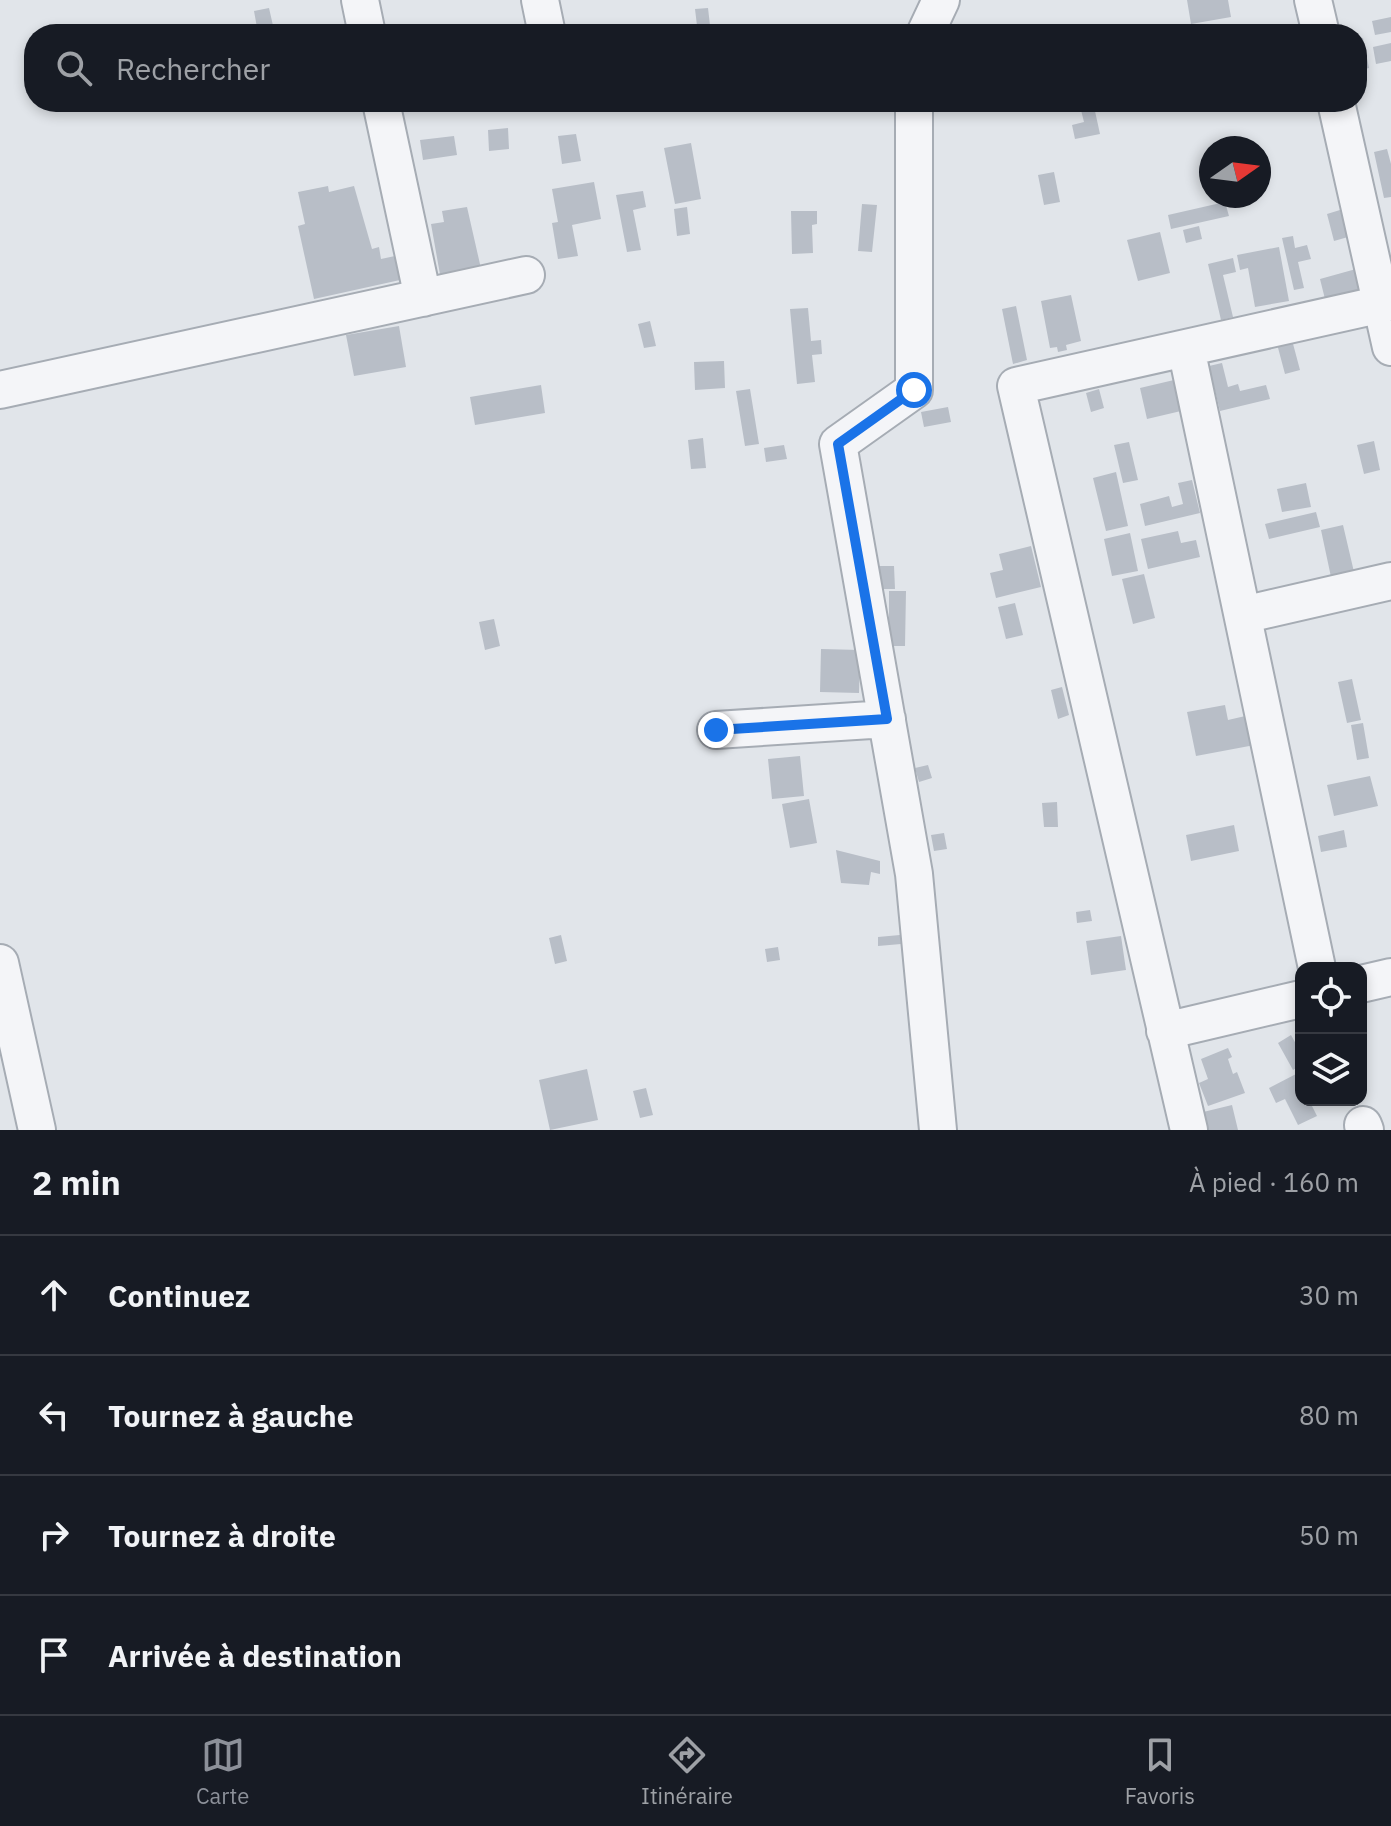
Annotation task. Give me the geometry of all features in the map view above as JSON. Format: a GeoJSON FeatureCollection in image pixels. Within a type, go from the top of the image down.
{"type":"FeatureCollection","features":[{"type":"Feature","properties":{"kind":"street"},"geometry":{"type":"LineString","coordinates":[[360,0],[365,24]]}},
{"type":"Feature","properties":{"kind":"street"},"geometry":{"type":"LineString","coordinates":[[540,0],[545,24]]}},
{"type":"Feature","properties":{"kind":"street"},"geometry":{"type":"LineString","coordinates":[[930,24],[941,0]]}},
{"type":"Feature","properties":{"kind":"street"},"geometry":{"type":"LineString","coordinates":[[1313,0],[1319,24]]}},
{"type":"Feature","properties":{"kind":"street"},"geometry":{"type":"LineString","coordinates":[[383,112],[423,298]]}},
{"type":"Feature","properties":{"kind":"street"},"geometry":{"type":"LineString","coordinates":[[914,112],[914,390],[838,444],[914,874],[938,1130]]}},
{"type":"Feature","properties":{"kind":"street"},"geometry":{"type":"LineString","coordinates":[[1338,112],[1386,303],[1391,347]]}},
{"type":"Feature","properties":{"kind":"street"},"geometry":{"type":"LineString","coordinates":[[0,390],[526,275]]}},
{"type":"Feature","properties":{"kind":"street"},"geometry":{"type":"LineString","coordinates":[[1189,1130],[1016,386],[1386,303]]}},
{"type":"Feature","properties":{"kind":"street"},"geometry":{"type":"LineString","coordinates":[[1186,348],[1316,962]]}},
{"type":"Feature","properties":{"kind":"street"},"geometry":{"type":"LineString","coordinates":[[1243,615],[1391,581]]}},
{"type":"Feature","properties":{"kind":"street"},"geometry":{"type":"LineString","coordinates":[[716,730],[887,719]]}},
{"type":"Feature","properties":{"kind":"street"},"geometry":{"type":"LineString","coordinates":[[0,963],[37,1130]]}},
{"type":"Feature","properties":{"kind":"street"},"geometry":{"type":"LineString","coordinates":[[1367,983],[1391,977]]}},
{"type":"Feature","properties":{"kind":"street"},"geometry":{"type":"LineString","coordinates":[[1165,1031],[1295,1000]]}},
{"type":"Feature","properties":{"kind":"building"},"geometry":{"type":"Polygon","coordinates":[[[1187,0],[1228,0],[1231,17],[1191,24],[1187,0]]]}},
{"type":"Feature","properties":{"kind":"building"},"geometry":{"type":"Polygon","coordinates":[[[269,8],[273,24],[256,24],[254,11],[269,8]]]}},
{"type":"Feature","properties":{"kind":"building"},"geometry":{"type":"Polygon","coordinates":[[[708,8],[710,24],[697,24],[695,9],[708,8]]]}},
{"type":"Feature","properties":{"kind":"building"},"geometry":{"type":"Polygon","coordinates":[[[1391,17],[1391,32],[1375,35],[1372,21],[1391,17]]]}},
{"type":"Feature","properties":{"kind":"building"},"geometry":{"type":"Polygon","coordinates":[[[1391,43],[1391,61],[1376,64],[1373,47],[1391,43]]]}},
{"type":"Feature","properties":{"kind":"building"},"geometry":{"type":"Polygon","coordinates":[[[1082,112],[1095,112],[1100,134],[1075,139],[1072,125],[1084,122],[1082,112]]]}},
{"type":"Feature","properties":{"kind":"building"},"geometry":{"type":"Polygon","coordinates":[[[508,128],[509,149],[489,151],[488,130],[508,128]]]}},
{"type":"Feature","properties":{"kind":"building"},"geometry":{"type":"Polygon","coordinates":[[[576,134],[581,161],[562,164],[558,136],[576,134]]]}},
{"type":"Feature","properties":{"kind":"building"},"geometry":{"type":"Polygon","coordinates":[[[454,136],[457,155],[423,160],[420,140],[454,136]]]}},
{"type":"Feature","properties":{"kind":"building"},"geometry":{"type":"Polygon","coordinates":[[[691,143],[701,199],[675,204],[664,148],[691,143]]]}},
{"type":"Feature","properties":{"kind":"building"},"geometry":{"type":"Polygon","coordinates":[[[1387,149],[1391,164],[1391,197],[1384,198],[1374,152],[1387,149]]]}},
{"type":"Feature","properties":{"kind":"building"},"geometry":{"type":"Polygon","coordinates":[[[1054,172],[1060,202],[1044,205],[1038,175],[1054,172]]]}},
{"type":"Feature","properties":{"kind":"building"},"geometry":{"type":"Polygon","coordinates":[[[594,182],[601,219],[572,225],[578,256],[558,259],[552,223],[558,222],[552,189],[594,182]]]}},
{"type":"Feature","properties":{"kind":"building"},"geometry":{"type":"Polygon","coordinates":[[[328,186],[329,192],[354,186],[372,249],[379,247],[381,259],[395,256],[400,280],[314,299],[298,226],[305,224],[298,192],[328,186]]]}},
{"type":"Feature","properties":{"kind":"building"},"geometry":{"type":"Polygon","coordinates":[[[643,191],[646,207],[633,210],[641,250],[627,252],[616,195],[643,191]]]}},
{"type":"Feature","properties":{"kind":"building"},"geometry":{"type":"Polygon","coordinates":[[[862,204],[877,205],[872,252],[858,251],[862,204]]]}},
{"type":"Feature","properties":{"kind":"building"},"geometry":{"type":"Polygon","coordinates":[[[467,207],[482,273],[441,280],[431,224],[444,222],[442,211],[467,207]]]}},
{"type":"Feature","properties":{"kind":"building"},"geometry":{"type":"Polygon","coordinates":[[[687,207],[690,234],[677,236],[674,209],[687,207]]]}},
{"type":"Feature","properties":{"kind":"building"},"geometry":{"type":"Polygon","coordinates":[[[1199,208],[1227,208],[1229,216],[1171,229],[1168,215],[1199,208]]]}},
{"type":"Feature","properties":{"kind":"building"},"geometry":{"type":"Polygon","coordinates":[[[1340,210],[1348,237],[1334,241],[1327,214],[1340,210]]]}},
{"type":"Feature","properties":{"kind":"building"},"geometry":{"type":"Polygon","coordinates":[[[791,211],[817,211],[817,224],[812,225],[813,253],[792,254],[791,211]]]}},
{"type":"Feature","properties":{"kind":"building"},"geometry":{"type":"Polygon","coordinates":[[[1199,226],[1202,239],[1186,243],[1183,230],[1199,226]]]}},
{"type":"Feature","properties":{"kind":"building"},"geometry":{"type":"Polygon","coordinates":[[[1160,232],[1170,273],[1138,281],[1127,240],[1160,232]]]}},
{"type":"Feature","properties":{"kind":"building"},"geometry":{"type":"Polygon","coordinates":[[[1293,236],[1295,248],[1307,245],[1311,259],[1298,262],[1304,288],[1294,290],[1282,238],[1293,236]]]}},
{"type":"Feature","properties":{"kind":"building"},"geometry":{"type":"Polygon","coordinates":[[[1279,247],[1289,301],[1255,307],[1248,268],[1240,270],[1237,255],[1279,247]]]}},
{"type":"Feature","properties":{"kind":"building"},"geometry":{"type":"Polygon","coordinates":[[[1233,258],[1236,272],[1223,275],[1233,317],[1221,320],[1208,264],[1233,258]]]}},
{"type":"Feature","properties":{"kind":"building"},"geometry":{"type":"Polygon","coordinates":[[[1356,269],[1361,290],[1325,299],[1320,279],[1356,269]]]}},
{"type":"Feature","properties":{"kind":"building"},"geometry":{"type":"Polygon","coordinates":[[[1071,295],[1081,341],[1066,345],[1067,350],[1058,352],[1057,347],[1050,348],[1041,301],[1071,295]]]}},
{"type":"Feature","properties":{"kind":"building"},"geometry":{"type":"Polygon","coordinates":[[[1016,306],[1027,360],[1013,364],[1002,309],[1016,306]]]}},
{"type":"Feature","properties":{"kind":"building"},"geometry":{"type":"Polygon","coordinates":[[[808,308],[811,341],[821,340],[822,354],[812,355],[815,382],[797,384],[790,309],[808,308]]]}},
{"type":"Feature","properties":{"kind":"building"},"geometry":{"type":"Polygon","coordinates":[[[650,321],[656,346],[644,348],[638,324],[650,321]]]}},
{"type":"Feature","properties":{"kind":"building"},"geometry":{"type":"Polygon","coordinates":[[[399,326],[406,367],[354,376],[346,335],[399,326]]]}},
{"type":"Feature","properties":{"kind":"building"},"geometry":{"type":"Polygon","coordinates":[[[1292,340],[1300,370],[1285,374],[1277,344],[1292,340]]]}},
{"type":"Feature","properties":{"kind":"building"},"geometry":{"type":"Polygon","coordinates":[[[724,361],[725,388],[695,390],[694,362],[724,361]]]}},
{"type":"Feature","properties":{"kind":"building"},"geometry":{"type":"Polygon","coordinates":[[[1222,363],[1228,387],[1238,384],[1240,391],[1266,385],[1270,399],[1220,411],[1209,366],[1222,363]]]}},
{"type":"Feature","properties":{"kind":"building"},"geometry":{"type":"Polygon","coordinates":[[[1174,380],[1181,411],[1147,419],[1140,388],[1174,380]]]}},
{"type":"Feature","properties":{"kind":"building"},"geometry":{"type":"Polygon","coordinates":[[[541,385],[545,413],[475,425],[470,397],[541,385]]]}},
{"type":"Feature","properties":{"kind":"building"},"geometry":{"type":"Polygon","coordinates":[[[750,389],[759,444],[745,446],[736,391],[750,389]]]}},
{"type":"Feature","properties":{"kind":"building"},"geometry":{"type":"Polygon","coordinates":[[[1099,389],[1104,408],[1091,412],[1086,393],[1099,389]]]}},
{"type":"Feature","properties":{"kind":"building"},"geometry":{"type":"Polygon","coordinates":[[[948,407],[951,422],[924,427],[921,412],[948,407]]]}},
{"type":"Feature","properties":{"kind":"building"},"geometry":{"type":"Polygon","coordinates":[[[703,438],[706,468],[691,469],[688,440],[703,438]]]}},
{"type":"Feature","properties":{"kind":"building"},"geometry":{"type":"Polygon","coordinates":[[[1374,441],[1380,470],[1364,474],[1357,445],[1374,441]]]}},
{"type":"Feature","properties":{"kind":"building"},"geometry":{"type":"Polygon","coordinates":[[[1129,442],[1138,480],[1123,483],[1114,445],[1129,442]]]}},
{"type":"Feature","properties":{"kind":"building"},"geometry":{"type":"Polygon","coordinates":[[[784,445],[787,459],[766,462],[764,448],[784,445]]]}},
{"type":"Feature","properties":{"kind":"building"},"geometry":{"type":"Polygon","coordinates":[[[1116,472],[1128,526],[1106,531],[1093,478],[1116,472]]]}},
{"type":"Feature","properties":{"kind":"building"},"geometry":{"type":"Polygon","coordinates":[[[1192,480],[1200,513],[1145,526],[1140,504],[1169,496],[1172,507],[1183,504],[1178,483],[1192,480]]]}},
{"type":"Feature","properties":{"kind":"building"},"geometry":{"type":"Polygon","coordinates":[[[1306,483],[1311,507],[1282,512],[1277,489],[1306,483]]]}},
{"type":"Feature","properties":{"kind":"building"},"geometry":{"type":"Polygon","coordinates":[[[1316,512],[1320,527],[1269,539],[1265,524],[1316,512]]]}},
{"type":"Feature","properties":{"kind":"building"},"geometry":{"type":"Polygon","coordinates":[[[1343,525],[1354,572],[1331,577],[1321,530],[1343,525]]]}},
{"type":"Feature","properties":{"kind":"building"},"geometry":{"type":"Polygon","coordinates":[[[1178,531],[1181,543],[1196,540],[1200,557],[1148,569],[1141,539],[1178,531]]]}},
{"type":"Feature","properties":{"kind":"building"},"geometry":{"type":"Polygon","coordinates":[[[1130,533],[1138,571],[1112,576],[1104,539],[1130,533]]]}},
{"type":"Feature","properties":{"kind":"building"},"geometry":{"type":"Polygon","coordinates":[[[1031,546],[1041,587],[996,598],[990,573],[1003,570],[999,554],[1031,546]]]}},
{"type":"Feature","properties":{"kind":"building"},"geometry":{"type":"Polygon","coordinates":[[[879,566],[894,566],[895,589],[879,589],[879,566]]]}},
{"type":"Feature","properties":{"kind":"building"},"geometry":{"type":"Polygon","coordinates":[[[1144,574],[1155,618],[1133,624],[1122,579],[1144,574]]]}},
{"type":"Feature","properties":{"kind":"building"},"geometry":{"type":"Polygon","coordinates":[[[889,591],[906,591],[905,646],[889,646],[889,591]]]}},
{"type":"Feature","properties":{"kind":"building"},"geometry":{"type":"Polygon","coordinates":[[[1015,603],[1023,635],[1006,639],[998,607],[1015,603]]]}},
{"type":"Feature","properties":{"kind":"building"},"geometry":{"type":"Polygon","coordinates":[[[494,619],[500,646],[485,650],[479,622],[494,619]]]}},
{"type":"Feature","properties":{"kind":"building"},"geometry":{"type":"Polygon","coordinates":[[[821,649],[860,650],[859,693],[820,692],[821,649]]]}},
{"type":"Feature","properties":{"kind":"building"},"geometry":{"type":"Polygon","coordinates":[[[1352,679],[1361,720],[1347,723],[1338,682],[1352,679]]]}},
{"type":"Feature","properties":{"kind":"building"},"geometry":{"type":"Polygon","coordinates":[[[1062,687],[1069,715],[1058,719],[1051,690],[1062,687]]]}},
{"type":"Feature","properties":{"kind":"building"},"geometry":{"type":"Polygon","coordinates":[[[1225,705],[1228,720],[1254,714],[1260,744],[1196,756],[1187,712],[1225,705]]]}},
{"type":"Feature","properties":{"kind":"building"},"geometry":{"type":"Polygon","coordinates":[[[1363,723],[1369,758],[1357,760],[1351,725],[1363,723]]]}},
{"type":"Feature","properties":{"kind":"building"},"geometry":{"type":"Polygon","coordinates":[[[800,756],[804,796],[772,799],[768,759],[800,756]]]}},
{"type":"Feature","properties":{"kind":"building"},"geometry":{"type":"Polygon","coordinates":[[[928,765],[932,778],[919,782],[915,768],[928,765]]]}},
{"type":"Feature","properties":{"kind":"building"},"geometry":{"type":"Polygon","coordinates":[[[1370,776],[1378,806],[1334,816],[1327,785],[1370,776]]]}},
{"type":"Feature","properties":{"kind":"building"},"geometry":{"type":"Polygon","coordinates":[[[809,799],[817,843],[790,848],[782,804],[809,799]]]}},
{"type":"Feature","properties":{"kind":"building"},"geometry":{"type":"Polygon","coordinates":[[[1057,802],[1058,827],[1044,827],[1042,803],[1057,802]]]}},
{"type":"Feature","properties":{"kind":"building"},"geometry":{"type":"Polygon","coordinates":[[[1234,825],[1239,851],[1191,861],[1186,835],[1234,825]]]}},
{"type":"Feature","properties":{"kind":"building"},"geometry":{"type":"Polygon","coordinates":[[[1344,830],[1347,847],[1321,852],[1318,836],[1344,830]]]}},
{"type":"Feature","properties":{"kind":"building"},"geometry":{"type":"Polygon","coordinates":[[[944,833],[947,849],[934,851],[931,835],[944,833]]]}},
{"type":"Feature","properties":{"kind":"building"},"geometry":{"type":"Polygon","coordinates":[[[836,850],[880,861],[880,874],[871,872],[869,885],[841,883],[836,850]]]}},
{"type":"Feature","properties":{"kind":"building"},"geometry":{"type":"Polygon","coordinates":[[[1090,910],[1092,921],[1077,923],[1076,912],[1090,910]]]}},
{"type":"Feature","properties":{"kind":"building"},"geometry":{"type":"Polygon","coordinates":[[[561,935],[567,961],[555,964],[549,938],[561,935]]]}},
{"type":"Feature","properties":{"kind":"building"},"geometry":{"type":"Polygon","coordinates":[[[900,935],[901,944],[878,946],[878,937],[900,935]]]}},
{"type":"Feature","properties":{"kind":"building"},"geometry":{"type":"Polygon","coordinates":[[[1121,936],[1126,970],[1091,975],[1086,941],[1121,936]]]}},
{"type":"Feature","properties":{"kind":"building"},"geometry":{"type":"Polygon","coordinates":[[[778,947],[780,960],[767,962],[765,949],[778,947]]]}},
{"type":"Feature","properties":{"kind":"building"},"geometry":{"type":"Polygon","coordinates":[[[1291,1035],[1295,1042],[1293,1070],[1278,1043],[1291,1035]]]}},
{"type":"Feature","properties":{"kind":"building"},"geometry":{"type":"Polygon","coordinates":[[[1228,1048],[1233,1074],[1237,1072],[1245,1093],[1208,1106],[1199,1083],[1208,1079],[1201,1059],[1228,1048]]]}},
{"type":"Feature","properties":{"kind":"building"},"geometry":{"type":"Polygon","coordinates":[[[587,1069],[598,1120],[550,1130],[539,1080],[587,1069]]]}},
{"type":"Feature","properties":{"kind":"building"},"geometry":{"type":"Polygon","coordinates":[[[1295,1075],[1295,1106],[1312,1106],[1317,1116],[1298,1125],[1285,1099],[1276,1103],[1269,1088],[1295,1075]]]}},
{"type":"Feature","properties":{"kind":"building"},"geometry":{"type":"Polygon","coordinates":[[[646,1088],[653,1115],[640,1118],[633,1091],[646,1088]]]}},
{"type":"Feature","properties":{"kind":"building"},"geometry":{"type":"Polygon","coordinates":[[[1232,1105],[1238,1130],[1199,1130],[1195,1114],[1232,1105]]]}},
{"type":"Feature","properties":{"kind":"route"},"geometry":{"type":"LineString","coordinates":[[716,730],[887,719],[838,444],[914,390]]}}]}
